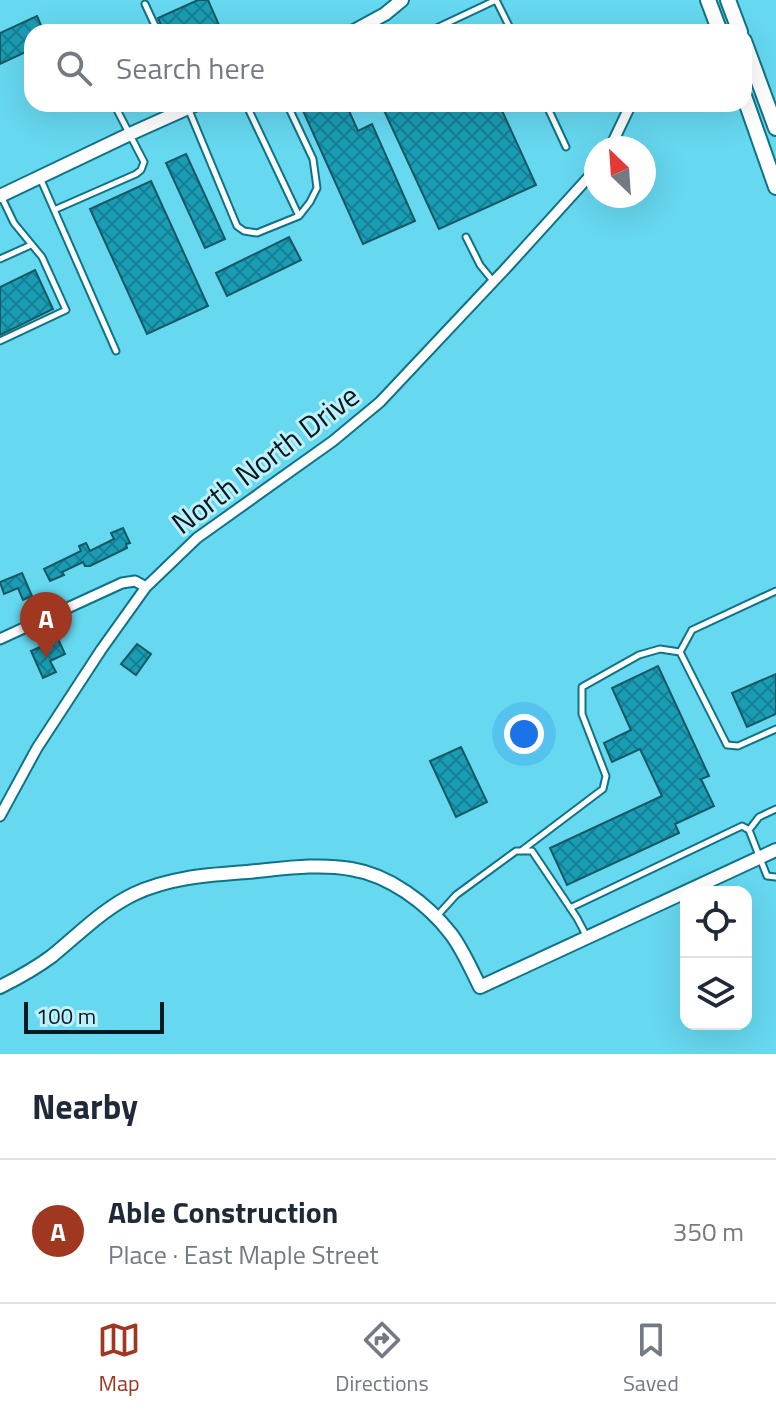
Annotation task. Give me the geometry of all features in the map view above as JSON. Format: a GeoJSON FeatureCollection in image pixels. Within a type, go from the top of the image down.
{"type":"FeatureCollection","features":[{"type":"Feature","properties":{"kind":"main road"},"geometry":{"type":"LineString","coordinates":[[708,0],[717,24]]}},
{"type":"Feature","properties":{"kind":"main road"},"geometry":{"type":"LineString","coordinates":[[728,0],[737,24]]}},
{"type":"Feature","properties":{"kind":"main road"},"geometry":{"type":"LineString","coordinates":[[752,62],[776,127]]}},
{"type":"Feature","properties":{"kind":"main road"},"geometry":{"type":"LineString","coordinates":[[750,112],[776,187]]}},
{"type":"Feature","properties":{"kind":"street"},"geometry":{"type":"LineString","coordinates":[[367,24],[402,0]]}},
{"type":"Feature","properties":{"kind":"street"},"geometry":{"type":"LineString","coordinates":[[0,195],[178,112]]}},
{"type":"Feature","properties":{"kind":"street"},"geometry":{"type":"LineString","coordinates":[[616,136],[627,112]]}},
{"type":"Feature","properties":{"kind":"street","name":"North North Drive"},"geometry":{"type":"LineString","coordinates":[[0,816],[37,748],[146,587],[197,538],[362,419],[584,182]]}},
{"type":"Feature","properties":{"kind":"street"},"geometry":{"type":"LineString","coordinates":[[0,639],[122,583],[135,581],[146,587]]}},
{"type":"Feature","properties":{"kind":"street"},"geometry":{"type":"LineString","coordinates":[[0,987],[51,956],[119,902],[158,884],[189,877],[295,867],[348,868],[366,872],[415,899],[436,917],[460,948],[480,987],[776,850]]}},
{"type":"Feature","properties":{"kind":"lane"},"geometry":{"type":"LineString","coordinates":[[445,24],[496,0],[508,24]]}},
{"type":"Feature","properties":{"kind":"lane"},"geometry":{"type":"LineString","coordinates":[[145,4],[154,24]]}},
{"type":"Feature","properties":{"kind":"lane"},"geometry":{"type":"LineString","coordinates":[[54,210],[141,170],[144,162],[118,112]]}},
{"type":"Feature","properties":{"kind":"lane"},"geometry":{"type":"LineString","coordinates":[[196,112],[237,226],[244,231],[257,233],[299,216],[317,188],[313,159],[291,112]]}},
{"type":"Feature","properties":{"kind":"lane"},"geometry":{"type":"LineString","coordinates":[[250,112],[299,216]]}},
{"type":"Feature","properties":{"kind":"lane"},"geometry":{"type":"LineString","coordinates":[[550,112],[566,147]]}},
{"type":"Feature","properties":{"kind":"lane"},"geometry":{"type":"LineString","coordinates":[[40,177],[116,351]]}},
{"type":"Feature","properties":{"kind":"lane"},"geometry":{"type":"LineString","coordinates":[[0,195],[14,223],[42,257],[66,310],[0,341]]}},
{"type":"Feature","properties":{"kind":"lane"},"geometry":{"type":"LineString","coordinates":[[466,237],[480,265],[494,281]]}},
{"type":"Feature","properties":{"kind":"lane"},"geometry":{"type":"LineString","coordinates":[[0,259],[31,245]]}},
{"type":"Feature","properties":{"kind":"lane"},"geometry":{"type":"LineString","coordinates":[[680,652],[692,630],[776,591]]}},
{"type":"Feature","properties":{"kind":"lane"},"geometry":{"type":"LineString","coordinates":[[521,851],[603,789],[606,776],[582,714],[582,687],[639,655],[660,649],[680,652]]}},
{"type":"Feature","properties":{"kind":"lane"},"geometry":{"type":"LineString","coordinates":[[680,652],[727,745],[738,746],[776,729]]}},
{"type":"Feature","properties":{"kind":"lane"},"geometry":{"type":"LineString","coordinates":[[749,830],[759,817],[776,809]]}},
{"type":"Feature","properties":{"kind":"lane"},"geometry":{"type":"LineString","coordinates":[[570,908],[742,826],[749,830],[767,876],[776,877]]}},
{"type":"Feature","properties":{"kind":"lane"},"geometry":{"type":"LineString","coordinates":[[436,917],[456,895],[516,851],[532,851],[587,937]]}},
{"type":"Feature","properties":{"kind":"building"},"geometry":{"type":"Polygon","coordinates":[[[198,0],[208,0],[218,24],[161,24],[158,18],[198,0]]]}},
{"type":"Feature","properties":{"kind":"building"},"geometry":{"type":"Polygon","coordinates":[[[37,16],[40,24],[24,24],[24,53],[0,64],[0,33],[37,16]]]}},
{"type":"Feature","properties":{"kind":"building"},"geometry":{"type":"Polygon","coordinates":[[[304,112],[350,112],[358,131],[372,124],[415,221],[363,244],[304,112]]]}},
{"type":"Feature","properties":{"kind":"building"},"geometry":{"type":"Polygon","coordinates":[[[385,112],[503,112],[536,185],[439,229],[385,112]]]}},
{"type":"Feature","properties":{"kind":"building"},"geometry":{"type":"Polygon","coordinates":[[[186,154],[225,239],[205,248],[166,163],[186,154]]]}},
{"type":"Feature","properties":{"kind":"building"},"geometry":{"type":"Polygon","coordinates":[[[151,181],[208,306],[147,334],[90,209],[151,181]]]}},
{"type":"Feature","properties":{"kind":"building"},"geometry":{"type":"Polygon","coordinates":[[[289,237],[301,260],[227,296],[216,273],[289,237]]]}},
{"type":"Feature","properties":{"kind":"building"},"geometry":{"type":"Polygon","coordinates":[[[35,270],[53,309],[0,335],[0,287],[35,270]]]}},
{"type":"Feature","properties":{"kind":"building"},"geometry":{"type":"Polygon","coordinates":[[[123,528],[130,543],[126,544],[127,548],[90,566],[85,566],[83,562],[50,581],[44,569],[81,551],[79,546],[86,543],[90,551],[114,539],[111,533],[123,528]]]}},
{"type":"Feature","properties":{"kind":"building"},"geometry":{"type":"Polygon","coordinates":[[[22,573],[32,596],[23,600],[18,588],[4,594],[0,582],[22,573]]]}},
{"type":"Feature","properties":{"kind":"building"},"geometry":{"type":"Polygon","coordinates":[[[58,639],[65,654],[50,661],[56,672],[43,678],[31,651],[58,639]]]}},
{"type":"Feature","properties":{"kind":"building"},"geometry":{"type":"Polygon","coordinates":[[[137,644],[151,654],[136,675],[121,664],[137,644]]]}},
{"type":"Feature","properties":{"kind":"building"},"geometry":{"type":"Polygon","coordinates":[[[658,666],[709,776],[701,779],[714,806],[675,824],[679,833],[567,885],[550,848],[662,796],[640,749],[612,762],[604,743],[631,730],[612,688],[658,666]]]}},
{"type":"Feature","properties":{"kind":"building"},"geometry":{"type":"Polygon","coordinates":[[[776,674],[776,714],[747,727],[732,693],[776,674]]]}},
{"type":"Feature","properties":{"kind":"building"},"geometry":{"type":"Polygon","coordinates":[[[461,747],[487,802],[456,817],[430,761],[461,747]]]}},
{"type":"Feature","properties":{"kind":"place","name":"Able Construction"},"geometry":{"type":"Point","coordinates":[46,658]}}]}
